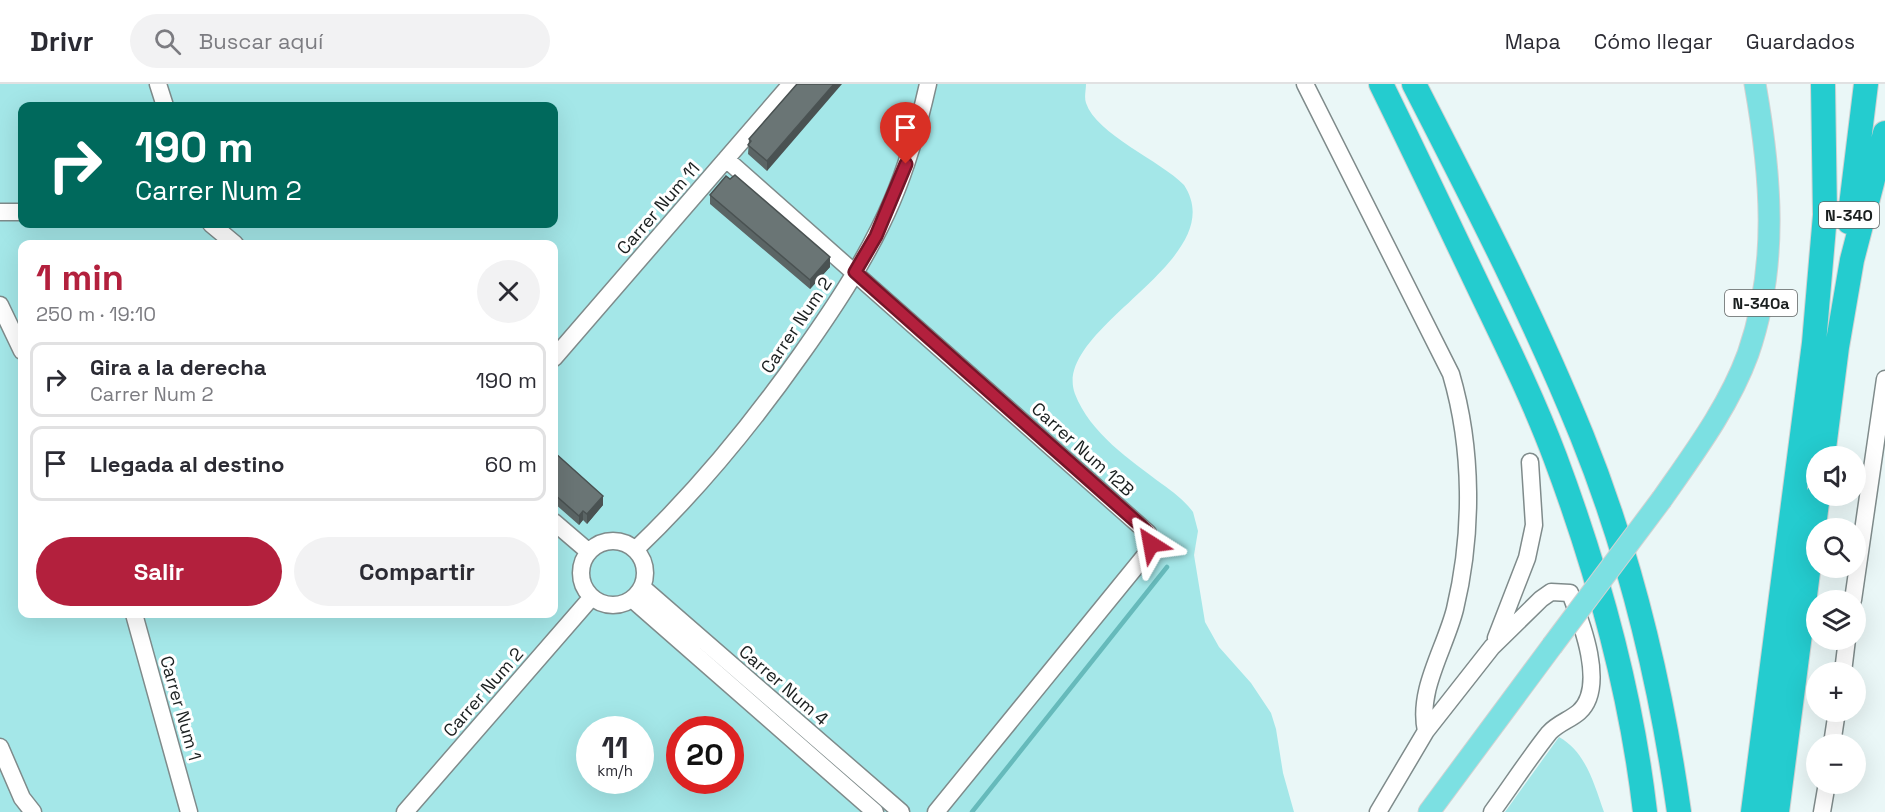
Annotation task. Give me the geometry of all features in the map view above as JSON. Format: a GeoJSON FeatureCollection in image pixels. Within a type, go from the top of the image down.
{"type":"FeatureCollection","features":[{"type":"Feature","properties":{"kind":"highway"},"geometry":{"type":"LineString","coordinates":[[1381,84],[1512,358],[1560,472],[1586,549],[1621,673],[1633,725],[1645,812]]}},
{"type":"Feature","properties":{"kind":"highway"},"geometry":{"type":"LineString","coordinates":[[1414,84],[1542,341],[1582,438],[1629,577],[1655,678],[1679,812]]}},
{"type":"Feature","properties":{"kind":"highway"},"geometry":{"type":"LineString","coordinates":[[1823,84],[1826,345]]}},
{"type":"Feature","properties":{"kind":"highway","name":"N-340"},"geometry":{"type":"LineString","coordinates":[[1823,446],[1826,345],[1851,84]]}},
{"type":"Feature","properties":{"kind":"highway","name":"N-340"},"geometry":{"type":"LineString","coordinates":[[1753,812],[1826,345],[1843,267],[1866,84]]}},
{"type":"Feature","properties":{"kind":"highway"},"geometry":{"type":"LineString","coordinates":[[1826,345],[1852,260],[1885,133]]}},
{"type":"Feature","properties":{"kind":"highway"},"geometry":{"type":"LineString","coordinates":[[1777,812],[1817,506]]}},
{"type":"Feature","properties":{"kind":"main road","name":"N-340a"},"geometry":{"type":"LineString","coordinates":[[1429,812],[1662,499],[1726,400],[1747,356],[1758,320],[1770,230],[1769,179],[1755,84]]}},
{"type":"Feature","properties":{"kind":"street"},"geometry":{"type":"LineString","coordinates":[[158,84],[164,102]]}},
{"type":"Feature","properties":{"kind":"street","name":"Carrer Num 11"},"geometry":{"type":"LineString","coordinates":[[558,353],[791,84]]}},
{"type":"Feature","properties":{"kind":"street","name":"Carrer Num 2"},"geometry":{"type":"LineString","coordinates":[[635,550],[689,495],[764,407],[855,272],[892,201],[906,164],[928,84]]}},
{"type":"Feature","properties":{"kind":"street"},"geometry":{"type":"LineString","coordinates":[[1305,84],[1451,374],[1459,399],[1466,449],[1467,500],[1464,567],[1454,611],[1430,680],[1423,716],[1426,731]]}},
{"type":"Feature","properties":{"kind":"street","name":"Carrer Num 12B"},"geometry":{"type":"LineString","coordinates":[[726,159],[1148,533],[1151,544],[1148,553],[936,812]]}},
{"type":"Feature","properties":{"kind":"street"},"geometry":{"type":"LineString","coordinates":[[0,212],[18,212]]}},
{"type":"Feature","properties":{"kind":"street"},"geometry":{"type":"LineString","coordinates":[[216,228],[230,240]]}},
{"type":"Feature","properties":{"kind":"street"},"geometry":{"type":"LineString","coordinates":[[0,305],[18,343]]}},
{"type":"Feature","properties":{"kind":"street"},"geometry":{"type":"LineString","coordinates":[[1854,590],[1885,379]]}},
{"type":"Feature","properties":{"kind":"street"},"geometry":{"type":"LineString","coordinates":[[1492,647],[1527,558],[1534,525],[1530,462]]}},
{"type":"Feature","properties":{"kind":"street"},"geometry":{"type":"LineString","coordinates":[[558,525],[589,552]]}},
{"type":"Feature","properties":{"kind":"street"},"geometry":{"type":"LineString","coordinates":[[612,541],[623,542],[635,550],[644,565],[637,593],[619,605],[608,606],[591,598],[580,577],[581,566],[589,552],[601,543],[612,541]]}},
{"type":"Feature","properties":{"kind":"street"},"geometry":{"type":"LineString","coordinates":[[1378,812],[1426,731],[1492,647],[1540,599],[1551,592],[1570,593],[1586,632],[1591,675],[1590,694],[1580,711],[1551,731],[1492,812]]}},
{"type":"Feature","properties":{"kind":"street","name":"Carrer Num 4"},"geometry":{"type":"LineString","coordinates":[[637,593],[875,812]]}},
{"type":"Feature","properties":{"kind":"street","name":"Carrer Num 4"},"geometry":{"type":"LineString","coordinates":[[637,593],[901,812]]}},
{"type":"Feature","properties":{"kind":"street","name":"Carrer Num 2"},"geometry":{"type":"LineString","coordinates":[[405,812],[591,598]]}},
{"type":"Feature","properties":{"kind":"street","name":"Carrer Num 1"},"geometry":{"type":"LineString","coordinates":[[135,618],[189,812]]}},
{"type":"Feature","properties":{"kind":"street"},"geometry":{"type":"LineString","coordinates":[[0,747],[22,798],[33,812]]}},
{"type":"Feature","properties":{"kind":"street"},"geometry":{"type":"LineString","coordinates":[[1822,812],[1825,794]]}},
{"type":"Feature","properties":{"kind":"shaded area"},"geometry":{"type":"Polygon","coordinates":[[[0,84],[1086,84],[1086,103],[1092,114],[1102,126],[1184,185],[1193,213],[1185,240],[1165,267],[1089,344],[1075,369],[1075,394],[1090,421],[1112,445],[1179,497],[1193,512],[1198,531],[1194,555],[1205,622],[1219,647],[1251,683],[1271,713],[1283,773],[1294,812],[0,812],[0,84]]]}},
{"type":"Feature","properties":{"kind":"shaded area"},"geometry":{"type":"Polygon","coordinates":[[[1559,737],[1576,751],[1588,770],[1604,812],[1505,812],[1559,737]]]}},
{"type":"Feature","properties":{"kind":"building"},"geometry":{"type":"Polygon","coordinates":[[[797,84],[834,84],[767,161],[748,145],[751,141],[749,139],[797,84]]]}},
{"type":"Feature","properties":{"kind":"building"},"geometry":{"type":"Polygon","coordinates":[[[735,175],[830,257],[810,280],[710,195],[726,176],[730,179],[735,175]]]}},
{"type":"Feature","properties":{"kind":"building"},"geometry":{"type":"Polygon","coordinates":[[[558,456],[603,496],[587,514],[583,511],[579,516],[558,498],[558,456]]]}},
{"type":"Feature","properties":{"kind":"waterway"},"geometry":{"type":"LineString","coordinates":[[972,812],[1167,567]]}},
{"type":"Feature","properties":{"kind":"route"},"geometry":{"type":"LineString","coordinates":[[906,164],[876,236],[855,272],[1140,525],[1148,533],[1151,544]]}}]}
